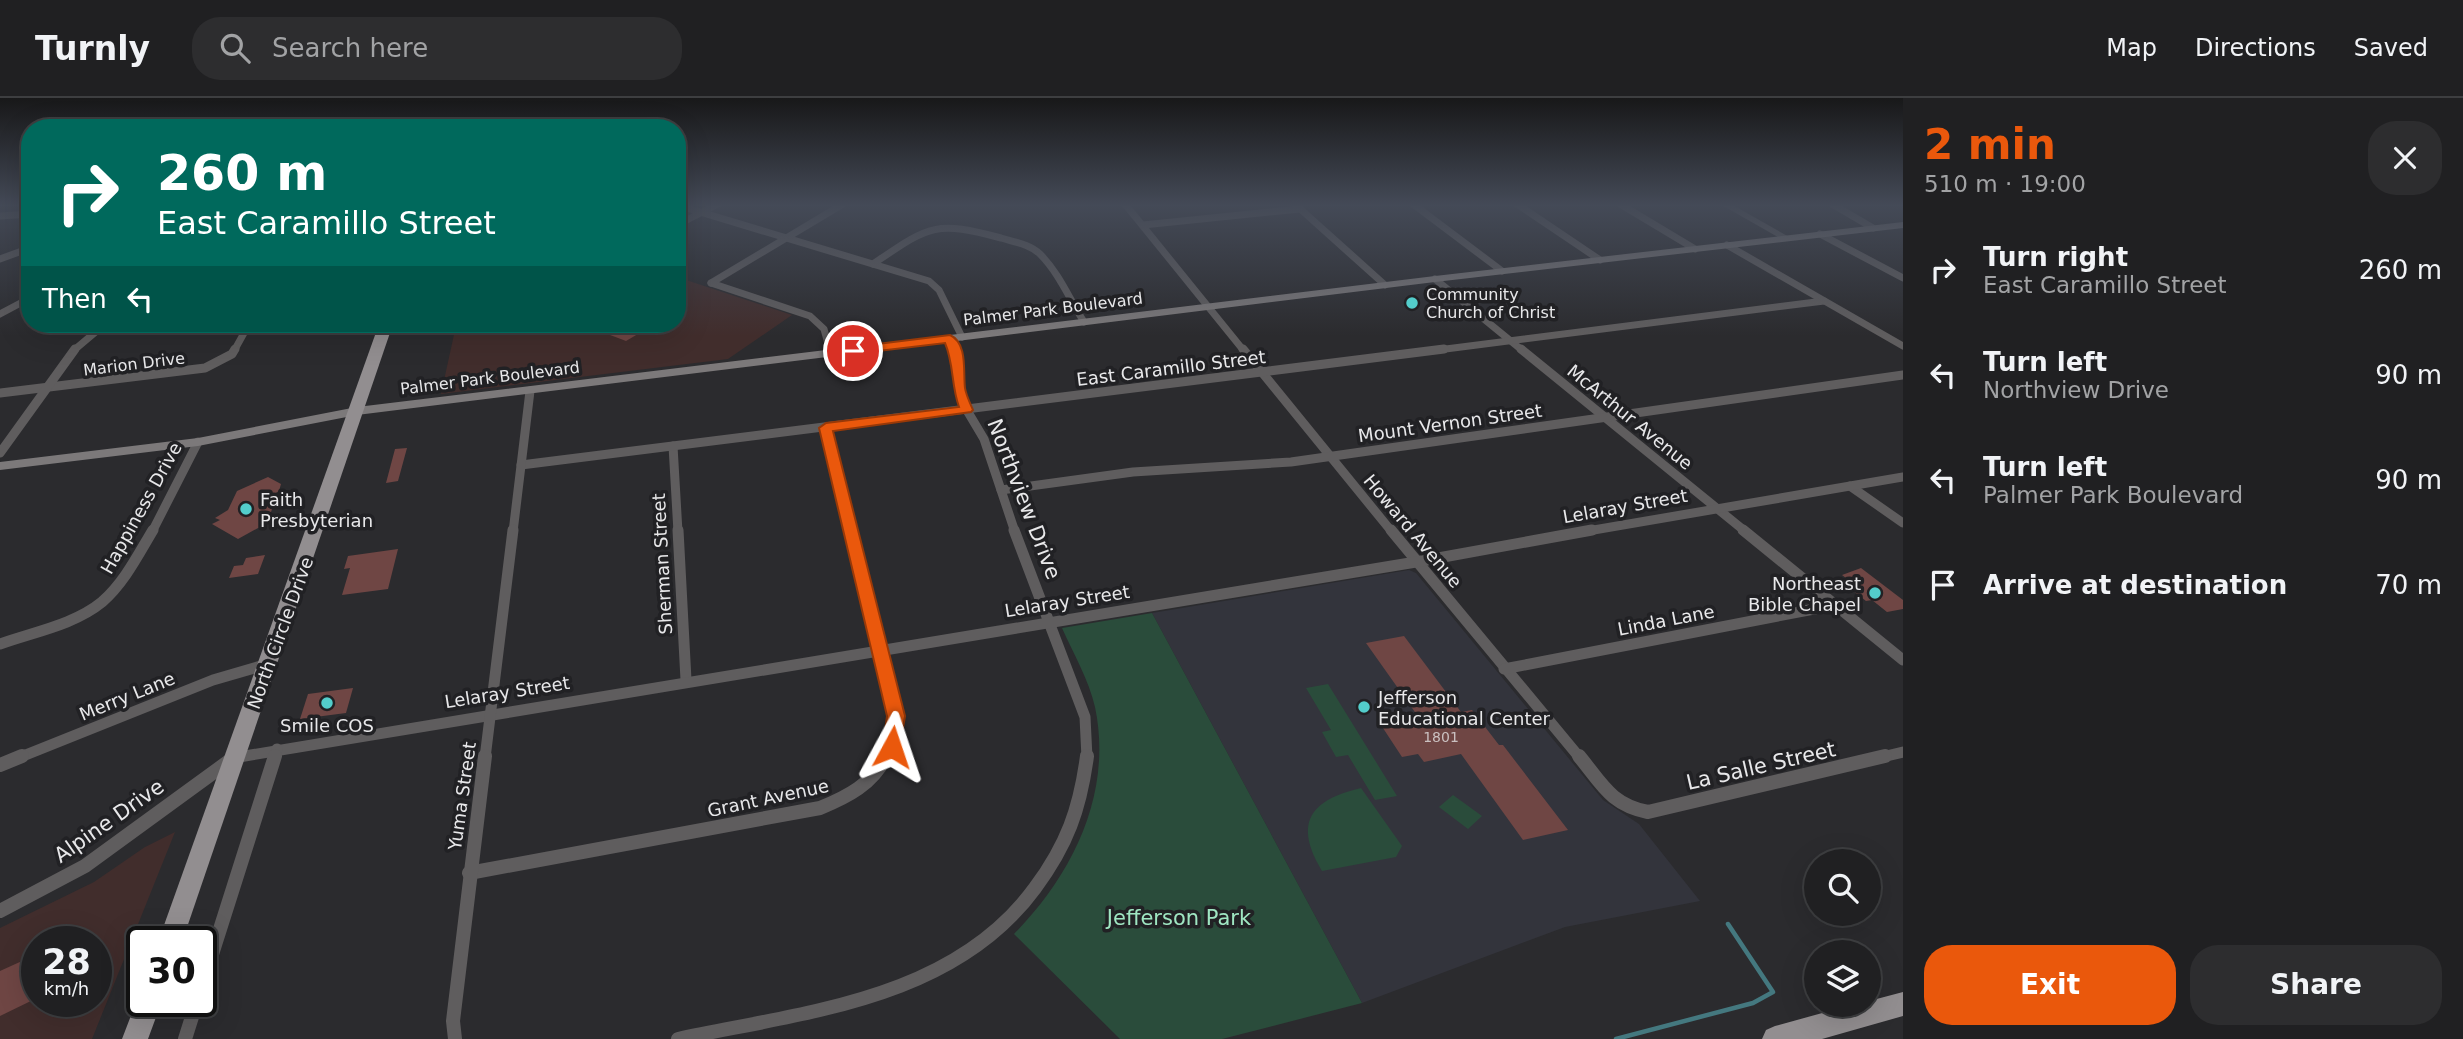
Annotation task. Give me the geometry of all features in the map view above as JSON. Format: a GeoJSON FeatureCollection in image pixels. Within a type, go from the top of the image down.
{"type":"FeatureCollection","features":[{"type":"Feature","properties":{"kind":"main road","name":"Palmer Park Boulevard"},"geometry":{"type":"LineString","coordinates":[[0,466],[198,442],[357,411],[1704,248]]}},
{"type":"Feature","properties":{"kind":"main road","name":"North Circle Drive"},"geometry":{"type":"LineString","coordinates":[[176,926],[383,333]]}},
{"type":"Feature","properties":{"kind":"main road"},"geometry":{"type":"LineString","coordinates":[[1775,1039],[1903,1004]]}},
{"type":"Feature","properties":{"kind":"main road"},"geometry":{"type":"LineString","coordinates":[[135,1039],[143,1017]]}},
{"type":"Feature","properties":{"kind":"street"},"geometry":{"type":"LineString","coordinates":[[769,248],[711,283],[810,316],[824,329],[831,353]]}},
{"type":"Feature","properties":{"kind":"street","name":"Northview Drive"},"geometry":{"type":"LineString","coordinates":[[678,1039],[849,1003],[916,981],[977,949],[1019,910],[1054,862],[1071,830],[1087,758],[1088,737],[1080,700],[1048,622],[984,439],[966,410],[959,389],[956,338],[934,285],[921,278],[819,248]]}},
{"type":"Feature","properties":{"kind":"street"},"geometry":{"type":"LineString","coordinates":[[873,264],[897,248]]}},
{"type":"Feature","properties":{"kind":"street"},"geometry":{"type":"LineString","coordinates":[[1028,248],[1040,255],[1084,322]]}},
{"type":"Feature","properties":{"kind":"street","name":"Howard Avenue"},"geometry":{"type":"LineString","coordinates":[[1162,248],[1504,670],[1613,797],[1628,808]]}},
{"type":"Feature","properties":{"kind":"street"},"geometry":{"type":"LineString","coordinates":[[1344,248],[1385,285]]}},
{"type":"Feature","properties":{"kind":"street"},"geometry":{"type":"LineString","coordinates":[[1471,248],[1502,271]]}},
{"type":"Feature","properties":{"kind":"street"},"geometry":{"type":"LineString","coordinates":[[1582,248],[1600,260]]}},
{"type":"Feature","properties":{"kind":"street"},"geometry":{"type":"LineString","coordinates":[[1732,248],[1903,346]]}},
{"type":"Feature","properties":{"kind":"street"},"geometry":{"type":"LineString","coordinates":[[1846,248],[1903,278]]}},
{"type":"Feature","properties":{"kind":"street"},"geometry":{"type":"LineString","coordinates":[[0,259],[21,251]]}},
{"type":"Feature","properties":{"kind":"street","name":"McArthur Avenue"},"geometry":{"type":"LineString","coordinates":[[1435,279],[1903,660]]}},
{"type":"Feature","properties":{"kind":"street","name":"East Caramillo Street"},"geometry":{"type":"LineString","coordinates":[[521,465],[1824,301]]}},
{"type":"Feature","properties":{"kind":"street"},"geometry":{"type":"LineString","coordinates":[[0,314],[21,304]]}},
{"type":"Feature","properties":{"kind":"street"},"geometry":{"type":"LineString","coordinates":[[0,453],[79,344],[93,333]]}},
{"type":"Feature","properties":{"kind":"street","name":"Marion Drive"},"geometry":{"type":"LineString","coordinates":[[0,393],[205,368],[232,355],[244,333]]}},
{"type":"Feature","properties":{"kind":"street","name":"Mount Vernon Street"},"geometry":{"type":"LineString","coordinates":[[1001,490],[1133,472],[1291,462],[1903,375]]}},
{"type":"Feature","properties":{"kind":"street","name":"Yuma Street"},"geometry":{"type":"LineString","coordinates":[[455,1039],[453,1021],[469,873],[530,391]]}},
{"type":"Feature","properties":{"kind":"street","name":"Grant Avenue"},"geometry":{"type":"LineString","coordinates":[[469,873],[820,808],[839,802],[860,790],[875,777],[892,747],[896,716],[826,428]]}},
{"type":"Feature","properties":{"kind":"street","name":"Happiness Drive"},"geometry":{"type":"LineString","coordinates":[[0,644],[86,611],[109,595],[126,576],[198,442]]}},
{"type":"Feature","properties":{"kind":"street","name":"Sherman Street"},"geometry":{"type":"LineString","coordinates":[[673,446],[686,680]]}},
{"type":"Feature","properties":{"kind":"street","name":"Lelaray Street"},"geometry":{"type":"LineString","coordinates":[[236,756],[879,648],[1416,562],[1903,477]]}},
{"type":"Feature","properties":{"kind":"street"},"geometry":{"type":"LineString","coordinates":[[1850,486],[1903,523]]}},
{"type":"Feature","properties":{"kind":"street","name":"Linda Lane"},"geometry":{"type":"LineString","coordinates":[[1504,670],[1835,605]]}},
{"type":"Feature","properties":{"kind":"street","name":"Merry Lane"},"geometry":{"type":"LineString","coordinates":[[0,765],[213,680],[268,664]]}},
{"type":"Feature","properties":{"kind":"street"},"geometry":{"type":"LineString","coordinates":[[217,938],[277,749]]}},
{"type":"Feature","properties":{"kind":"street","name":"La Salle Street"},"geometry":{"type":"LineString","coordinates":[[1628,808],[1648,812],[1903,752]]}},
{"type":"Feature","properties":{"kind":"street","name":"Alpine Drive"},"geometry":{"type":"LineString","coordinates":[[0,911],[85,866],[236,756]]}},
{"type":"Feature","properties":{"kind":"street"},"geometry":{"type":"LineString","coordinates":[[185,1039],[192,1017]]}},
{"type":"Feature","properties":{"kind":"shaded area"},"geometry":{"type":"Polygon","coordinates":[[[686,280],[792,315],[728,359],[441,394],[454,333],[686,333],[686,280]]]}},
{"type":"Feature","properties":{"kind":"shaded area","name":"Jefferson Educational Center"},"geometry":{"type":"Polygon","coordinates":[[[1409,570],[1416,573],[1603,800],[1639,824],[1700,901],[1565,927],[1362,1003],[1152,613],[1409,570]]]}},
{"type":"Feature","properties":{"kind":"shaded area"},"geometry":{"type":"Polygon","coordinates":[[[175,832],[137,926],[126,926],[126,954],[112,989],[112,926],[21,926],[21,1017],[101,1017],[92,1039],[0,1039],[0,928],[94,882],[145,847],[175,832]]]}},
{"type":"Feature","properties":{"kind":"green space","name":"Jefferson Park"},"geometry":{"type":"Polygon","coordinates":[[[1152,613],[1362,1003],[1222,1039],[1120,1039],[1014,934],[1035,911],[1070,858],[1093,801],[1098,770],[1099,739],[1095,707],[1085,677],[1062,628],[1152,613]]]}},
{"type":"Feature","properties":{"kind":"green space"},"geometry":{"type":"Polygon","coordinates":[[[1328,684],[1397,796],[1375,800],[1348,755],[1336,757],[1322,732],[1331,730],[1306,688],[1328,684]]]}},
{"type":"Feature","properties":{"kind":"green space"},"geometry":{"type":"Polygon","coordinates":[[[1361,788],[1402,846],[1396,857],[1322,871],[1309,839],[1308,827],[1312,816],[1329,799],[1361,788]]]}},
{"type":"Feature","properties":{"kind":"green space"},"geometry":{"type":"Polygon","coordinates":[[[1453,795],[1482,816],[1468,829],[1439,807],[1453,795]]]}},
{"type":"Feature","properties":{"kind":"building"},"geometry":{"type":"Polygon","coordinates":[[[605,333],[640,333],[626,341],[605,333]]]}},
{"type":"Feature","properties":{"kind":"building"},"geometry":{"type":"Polygon","coordinates":[[[407,448],[398,481],[386,483],[395,449],[407,448]]]}},
{"type":"Feature","properties":{"kind":"building","name":"Faith Presbyterian"},"geometry":{"type":"Polygon","coordinates":[[[268,477],[281,484],[279,491],[269,497],[275,501],[267,523],[238,539],[212,524],[220,520],[215,518],[228,510],[237,491],[268,477]]]}},
{"type":"Feature","properties":{"kind":"building"},"geometry":{"type":"Polygon","coordinates":[[[398,549],[388,589],[342,595],[350,568],[344,569],[348,556],[398,549]]]}},
{"type":"Feature","properties":{"kind":"building"},"geometry":{"type":"Polygon","coordinates":[[[265,555],[258,574],[229,578],[234,566],[243,565],[246,558],[265,555]]]}},
{"type":"Feature","properties":{"kind":"building","name":"Northeast Bible Chapel"},"geometry":{"type":"Polygon","coordinates":[[[1861,568],[1903,600],[1903,609],[1887,612],[1872,600],[1866,601],[1847,586],[1855,585],[1842,575],[1861,568]]]}},
{"type":"Feature","properties":{"kind":"building"},"geometry":{"type":"Polygon","coordinates":[[[1404,636],[1461,712],[1472,710],[1499,745],[1503,745],[1568,830],[1523,840],[1461,754],[1424,762],[1418,754],[1402,757],[1379,722],[1417,715],[1366,643],[1404,636]]]}},
{"type":"Feature","properties":{"kind":"building","name":"Smile COS"},"geometry":{"type":"Polygon","coordinates":[[[353,688],[346,713],[300,719],[308,694],[353,688]]]}},
{"type":"Feature","properties":{"kind":"building"},"geometry":{"type":"Polygon","coordinates":[[[21,961],[21,1006],[0,1016],[0,971],[21,961]]]}},
{"type":"Feature","properties":{"kind":"waterway"},"geometry":{"type":"LineString","coordinates":[[1616,1039],[1753,1003],[1773,992],[1728,924]]}},
{"type":"Feature","properties":{"kind":"place","name":"Community Church of Christ"},"geometry":{"type":"Point","coordinates":[1412,303]}},
{"type":"Feature","properties":{"kind":"place","name":"Faith Presbyterian"},"geometry":{"type":"Point","coordinates":[246,509]}},
{"type":"Feature","properties":{"kind":"place","name":"Northeast Bible Chapel"},"geometry":{"type":"Point","coordinates":[1875,593]}},
{"type":"Feature","properties":{"kind":"place","name":"Smile COS"},"geometry":{"type":"Point","coordinates":[327,703]}},
{"type":"Feature","properties":{"kind":"place","name":"Jefferson Educational Center"},"geometry":{"type":"Point","coordinates":[1364,707]}},
{"type":"Feature","properties":{"kind":"route"},"geometry":{"type":"LineString","coordinates":[[853,351],[950,339],[959,363],[959,389],[966,410],[826,428],[896,716],[892,747]]}}]}
